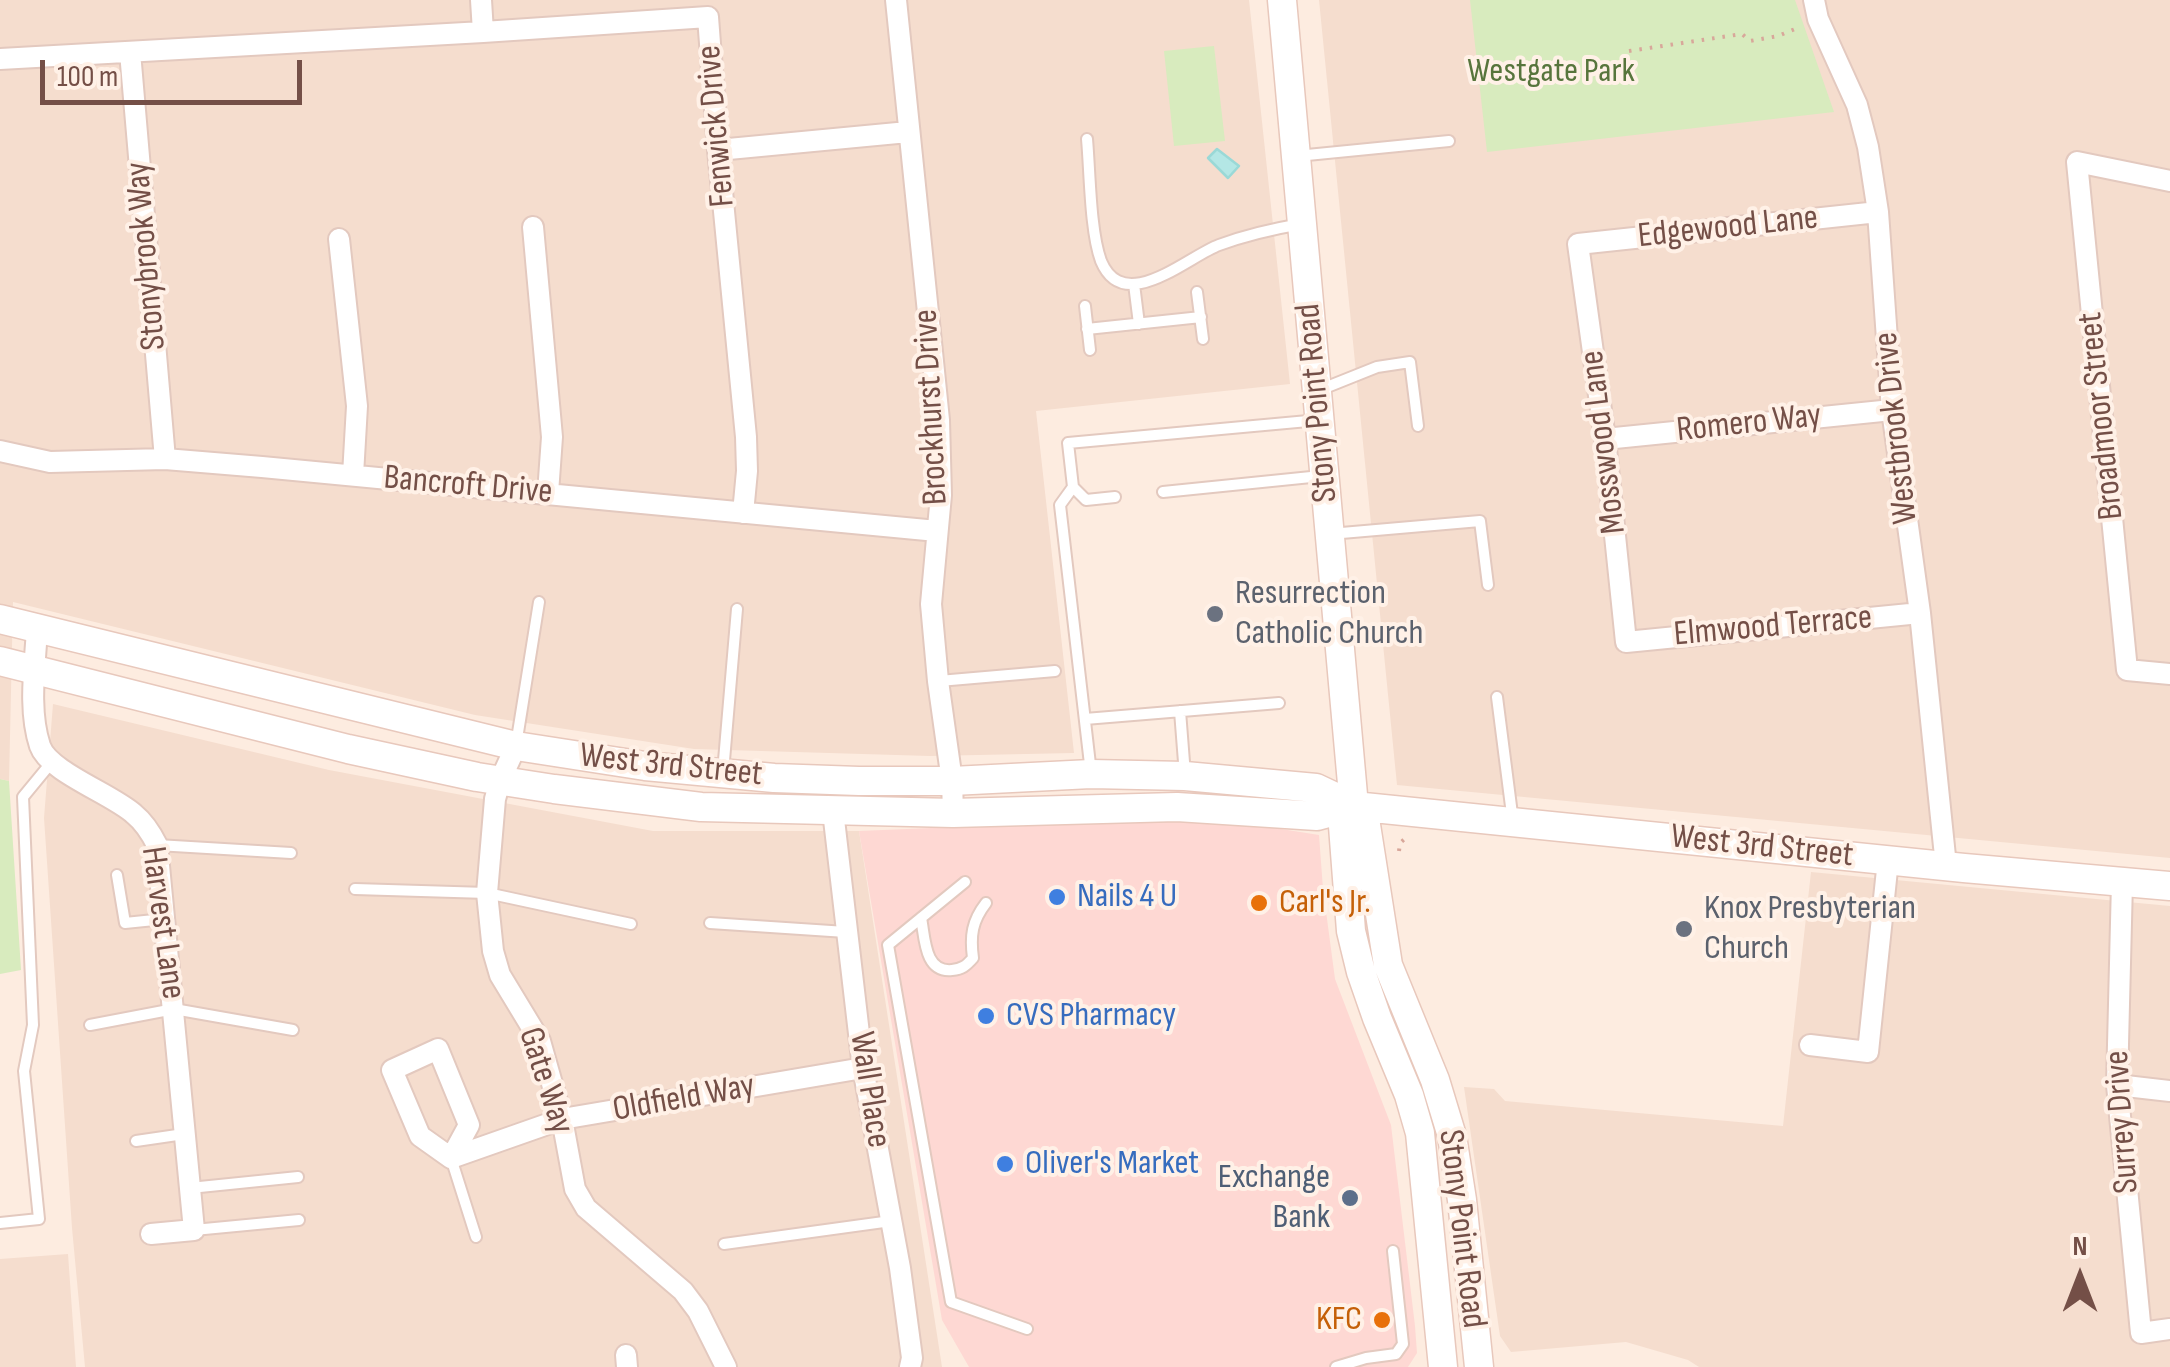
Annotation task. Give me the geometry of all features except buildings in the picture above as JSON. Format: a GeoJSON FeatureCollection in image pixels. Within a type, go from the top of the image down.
{"type":"FeatureCollection","features":[{"type":"Feature","properties":{"kind":"main road","name":"Stony Point Road"},"geometry":{"type":"LineString","coordinates":[[1282,0],[1354,806],[1366,825],[1388,964],[1444,1106],[1458,1170],[1478,1367]]}},
{"type":"Feature","properties":{"kind":"main road","name":"West 3rd Street"},"geometry":{"type":"LineString","coordinates":[[0,618],[516,746],[645,766],[825,780],[952,781],[1091,774],[1185,776],[1316,788],[1354,806],[2170,886]]}},
{"type":"Feature","properties":{"kind":"main road","name":"West 3rd Street"},"geometry":{"type":"LineString","coordinates":[[0,661],[348,749],[500,781],[701,807],[953,814],[1177,807],[1317,816],[1354,806]]}},
{"type":"Feature","properties":{"kind":"main road","name":"Stony Point Road"},"geometry":{"type":"LineString","coordinates":[[1354,806],[1342,826],[1351,931],[1361,972],[1420,1133],[1443,1367]]}},
{"type":"Feature","properties":{"kind":"street"},"geometry":{"type":"LineString","coordinates":[[481,0],[483,32]]}},
{"type":"Feature","properties":{"kind":"street","name":"Brockhurst Drive"},"geometry":{"type":"LineString","coordinates":[[896,0],[939,420],[940,495],[931,604],[953,814]]}},
{"type":"Feature","properties":{"kind":"street","name":"Westbrook Drive"},"geometry":{"type":"LineString","coordinates":[[1816,10],[1857,105],[1868,146],[1878,212],[1892,410],[1920,614],[1946,866]]}},
{"type":"Feature","properties":{"kind":"street","name":"Fenwick Drive"},"geometry":{"type":"LineString","coordinates":[[0,59],[708,17],[746,437],[744,512]]}},
{"type":"Feature","properties":{"kind":"street","name":"Stonybrook Way"},"geometry":{"type":"LineString","coordinates":[[130,52],[164,459]]}},
{"type":"Feature","properties":{"kind":"street"},"geometry":{"type":"LineString","coordinates":[[718,150],[908,132]]}},
{"type":"Feature","properties":{"kind":"street","name":"Broadmoor Street"},"geometry":{"type":"LineString","coordinates":[[2170,181],[2077,162],[2128,670],[2170,674]]}},
{"type":"Feature","properties":{"kind":"street","name":"Edgewood Lane"},"geometry":{"type":"LineString","coordinates":[[1578,244],[1878,212]]}},
{"type":"Feature","properties":{"kind":"street"},"geometry":{"type":"LineString","coordinates":[[533,228],[552,437],[548,493]]}},
{"type":"Feature","properties":{"kind":"street"},"geometry":{"type":"LineString","coordinates":[[339,240],[356,406],[353,475]]}},
{"type":"Feature","properties":{"kind":"street","name":"Mosswood Lane"},"geometry":{"type":"LineString","coordinates":[[1578,244],[1605,438],[1626,642]]}},
{"type":"Feature","properties":{"kind":"street","name":"Romero Way"},"geometry":{"type":"LineString","coordinates":[[1605,438],[1892,410]]}},
{"type":"Feature","properties":{"kind":"street","name":"Bancroft Drive"},"geometry":{"type":"LineString","coordinates":[[0,452],[50,462],[164,459],[937,531]]}},
{"type":"Feature","properties":{"kind":"street","name":"Elmwood Terrace"},"geometry":{"type":"LineString","coordinates":[[1626,642],[1920,614]]}},
{"type":"Feature","properties":{"kind":"street"},"geometry":{"type":"LineString","coordinates":[[37,629],[35,714],[41,749],[51,763]]}},
{"type":"Feature","properties":{"kind":"street","name":"Gate Way"},"geometry":{"type":"LineString","coordinates":[[516,746],[495,799],[486,893],[492,950],[500,975],[540,1042],[562,1119],[575,1190],[586,1208],[684,1291],[726,1367]]}},
{"type":"Feature","properties":{"kind":"street","name":"Harvest Lane"},"geometry":{"type":"LineString","coordinates":[[51,763],[132,811],[158,845],[194,1230]]}},
{"type":"Feature","properties":{"kind":"street","name":"Wall Place"},"geometry":{"type":"LineString","coordinates":[[833,811],[863,1068],[891,1221],[910,1367]]}},
{"type":"Feature","properties":{"kind":"street"},"geometry":{"type":"LineString","coordinates":[[1810,1045],[1868,1052],[1888,860]]}},
{"type":"Feature","properties":{"kind":"street","name":"Surrey Drive"},"geometry":{"type":"LineString","coordinates":[[2122,882],[2117,1085],[2141,1333],[2170,1330]]}},
{"type":"Feature","properties":{"kind":"street"},"geometry":{"type":"LineString","coordinates":[[438,1049],[468,1126],[451,1158],[420,1136],[392,1070],[438,1049]]}},
{"type":"Feature","properties":{"kind":"street","name":"Oldfield Way"},"geometry":{"type":"LineString","coordinates":[[451,1158],[562,1119],[863,1068]]}},
{"type":"Feature","properties":{"kind":"street"},"geometry":{"type":"LineString","coordinates":[[2117,1085],[2170,1091]]}},
{"type":"Feature","properties":{"kind":"street"},"geometry":{"type":"LineString","coordinates":[[151,1234],[194,1230]]}},
{"type":"Feature","properties":{"kind":"lane"},"geometry":{"type":"LineString","coordinates":[[1087,139],[1096,238],[1102,262],[1111,276],[1126,284],[1144,284],[1173,272],[1202,252],[1259,231],[1302,224]]}},
{"type":"Feature","properties":{"kind":"lane"},"geometry":{"type":"LineString","coordinates":[[1296,156],[1448,141]]}},
{"type":"Feature","properties":{"kind":"lane"},"geometry":{"type":"LineString","coordinates":[[1134,284],[1140,324]]}},
{"type":"Feature","properties":{"kind":"lane"},"geometry":{"type":"LineString","coordinates":[[1198,292],[1203,339]]}},
{"type":"Feature","properties":{"kind":"lane"},"geometry":{"type":"LineString","coordinates":[[1085,306],[1090,350]]}},
{"type":"Feature","properties":{"kind":"lane"},"geometry":{"type":"LineString","coordinates":[[1087,329],[1201,317]]}},
{"type":"Feature","properties":{"kind":"lane"},"geometry":{"type":"LineString","coordinates":[[1115,497],[1086,500],[1073,487],[1068,443],[1318,406],[1377,367],[1410,362],[1418,426]]}},
{"type":"Feature","properties":{"kind":"lane"},"geometry":{"type":"LineString","coordinates":[[1163,492],[1324,476]]}},
{"type":"Feature","properties":{"kind":"lane"},"geometry":{"type":"LineString","coordinates":[[1073,487],[1060,505],[1091,774]]}},
{"type":"Feature","properties":{"kind":"lane"},"geometry":{"type":"LineString","coordinates":[[1329,534],[1480,521],[1488,585]]}},
{"type":"Feature","properties":{"kind":"lane"},"geometry":{"type":"LineString","coordinates":[[516,746],[539,602]]}},
{"type":"Feature","properties":{"kind":"lane"},"geometry":{"type":"LineString","coordinates":[[722,774],[737,609]]}},
{"type":"Feature","properties":{"kind":"lane"},"geometry":{"type":"LineString","coordinates":[[938,681],[1054,671]]}},
{"type":"Feature","properties":{"kind":"lane"},"geometry":{"type":"LineString","coordinates":[[1496,697],[1513,822]]}},
{"type":"Feature","properties":{"kind":"lane"},"geometry":{"type":"LineString","coordinates":[[1086,719],[1278,703]]}},
{"type":"Feature","properties":{"kind":"lane"},"geometry":{"type":"LineString","coordinates":[[1180,712],[1185,776]]}},
{"type":"Feature","properties":{"kind":"lane"},"geometry":{"type":"LineString","coordinates":[[0,1224],[39,1219],[24,1071],[34,1025],[23,797],[51,763]]}},
{"type":"Feature","properties":{"kind":"lane"},"geometry":{"type":"LineString","coordinates":[[158,845],[291,853]]}},
{"type":"Feature","properties":{"kind":"lane"},"geometry":{"type":"LineString","coordinates":[[117,874],[125,923],[165,919]]}},
{"type":"Feature","properties":{"kind":"lane"},"geometry":{"type":"LineString","coordinates":[[965,882],[888,945],[951,1302],[1026,1330]]}},
{"type":"Feature","properties":{"kind":"lane"},"geometry":{"type":"LineString","coordinates":[[355,890],[486,893],[631,924]]}},
{"type":"Feature","properties":{"kind":"lane"},"geometry":{"type":"LineString","coordinates":[[922,918],[927,954],[937,968],[962,968],[973,958],[972,926],[986,904]]}},
{"type":"Feature","properties":{"kind":"lane"},"geometry":{"type":"LineString","coordinates":[[710,923],[846,932]]}},
{"type":"Feature","properties":{"kind":"lane"},"geometry":{"type":"LineString","coordinates":[[90,1024],[174,1009],[293,1030]]}},
{"type":"Feature","properties":{"kind":"lane"},"geometry":{"type":"LineString","coordinates":[[1415,1114],[1444,1106]]}},
{"type":"Feature","properties":{"kind":"lane"},"geometry":{"type":"LineString","coordinates":[[136,1140],[186,1134]]}},
{"type":"Feature","properties":{"kind":"lane"},"geometry":{"type":"LineString","coordinates":[[451,1158],[476,1238]]}},
{"type":"Feature","properties":{"kind":"lane"},"geometry":{"type":"LineString","coordinates":[[190,1188],[298,1178]]}},
{"type":"Feature","properties":{"kind":"lane"},"geometry":{"type":"LineString","coordinates":[[194,1230],[299,1220]]}},
{"type":"Feature","properties":{"kind":"lane"},"geometry":{"type":"LineString","coordinates":[[724,1244],[891,1221]]}},
{"type":"Feature","properties":{"kind":"lane"},"geometry":{"type":"LineString","coordinates":[[1336,1367],[1400,1350],[1393,1252]]}},
{"type":"Feature","properties":{"kind":"path"},"geometry":{"type":"LineString","coordinates":[[1629,50],[1742,34],[1750,41],[1778,36],[1816,10]]}},
{"type":"Feature","properties":{"kind":"path"},"geometry":{"type":"LineString","coordinates":[[1399,850],[1400,843],[1410,834]]}},
{"type":"Feature","properties":{"kind":"shaded area"},"geometry":{"type":"Polygon","coordinates":[[[0,0],[1249,0],[1290,384],[1036,411],[1074,753],[930,756],[694,749],[475,715],[13,602],[9,781],[0,779],[0,0]]]}},
{"type":"Feature","properties":{"kind":"shaded area"},"geometry":{"type":"Polygon","coordinates":[[[1319,0],[2170,0],[2170,858],[1397,785],[1319,0]]]}},
{"type":"Feature","properties":{"kind":"shaded area"},"geometry":{"type":"Polygon","coordinates":[[[53,704],[329,770],[653,831],[859,831],[942,1367],[85,1367],[44,818],[53,704]]]}},
{"type":"Feature","properties":{"kind":"shaded area"},"geometry":{"type":"Polygon","coordinates":[[[1173,820],[1319,835],[1335,979],[1391,1125],[1417,1353],[1408,1367],[969,1367],[942,1320],[859,831],[1173,820]]]}},
{"type":"Feature","properties":{"kind":"shaded area"},"geometry":{"type":"Polygon","coordinates":[[[1811,872],[2170,906],[2170,1367],[1699,1367],[1688,1360],[1626,1342],[1511,1352],[1500,1336],[1464,1087],[1494,1089],[1505,1101],[1783,1126],[1811,872]]]}},
{"type":"Feature","properties":{"kind":"shaded area"},"geometry":{"type":"Polygon","coordinates":[[[68,1254],[76,1367],[0,1367],[0,1259],[68,1254]]]}},
{"type":"Feature","properties":{"kind":"green space","name":"Westgate Park"},"geometry":{"type":"Polygon","coordinates":[[[1470,0],[1795,0],[1834,112],[1487,152],[1470,0]]]}},
{"type":"Feature","properties":{"kind":"green space"},"geometry":{"type":"Polygon","coordinates":[[[1214,46],[1225,141],[1174,146],[1164,51],[1214,46]]]}},
{"type":"Feature","properties":{"kind":"green space"},"geometry":{"type":"Polygon","coordinates":[[[0,779],[9,781],[21,970],[0,974],[0,779]]]}},
{"type":"Feature","properties":{"kind":"water"},"geometry":{"type":"Polygon","coordinates":[[[1217,149],[1239,166],[1228,178],[1208,158],[1217,149]]]}},
{"type":"Feature","properties":{"kind":"place","name":"Resurrection Catholic Church"},"geometry":{"type":"Point","coordinates":[1215,614]}},
{"type":"Feature","properties":{"kind":"place","name":"Nails 4 U"},"geometry":{"type":"Point","coordinates":[1057,897]}},
{"type":"Feature","properties":{"kind":"place","name":"Carl's Jr."},"geometry":{"type":"Point","coordinates":[1259,903]}},
{"type":"Feature","properties":{"kind":"place","name":"Knox Presbyterian Church"},"geometry":{"type":"Point","coordinates":[1684,929]}},
{"type":"Feature","properties":{"kind":"place","name":"CVS Pharmacy"},"geometry":{"type":"Point","coordinates":[986,1016]}},
{"type":"Feature","properties":{"kind":"place","name":"Oliver's Market"},"geometry":{"type":"Point","coordinates":[1005,1164]}},
{"type":"Feature","properties":{"kind":"place","name":"Exchange Bank"},"geometry":{"type":"Point","coordinates":[1350,1198]}},
{"type":"Feature","properties":{"kind":"place","name":"KFC"},"geometry":{"type":"Point","coordinates":[1382,1320]}}]}
